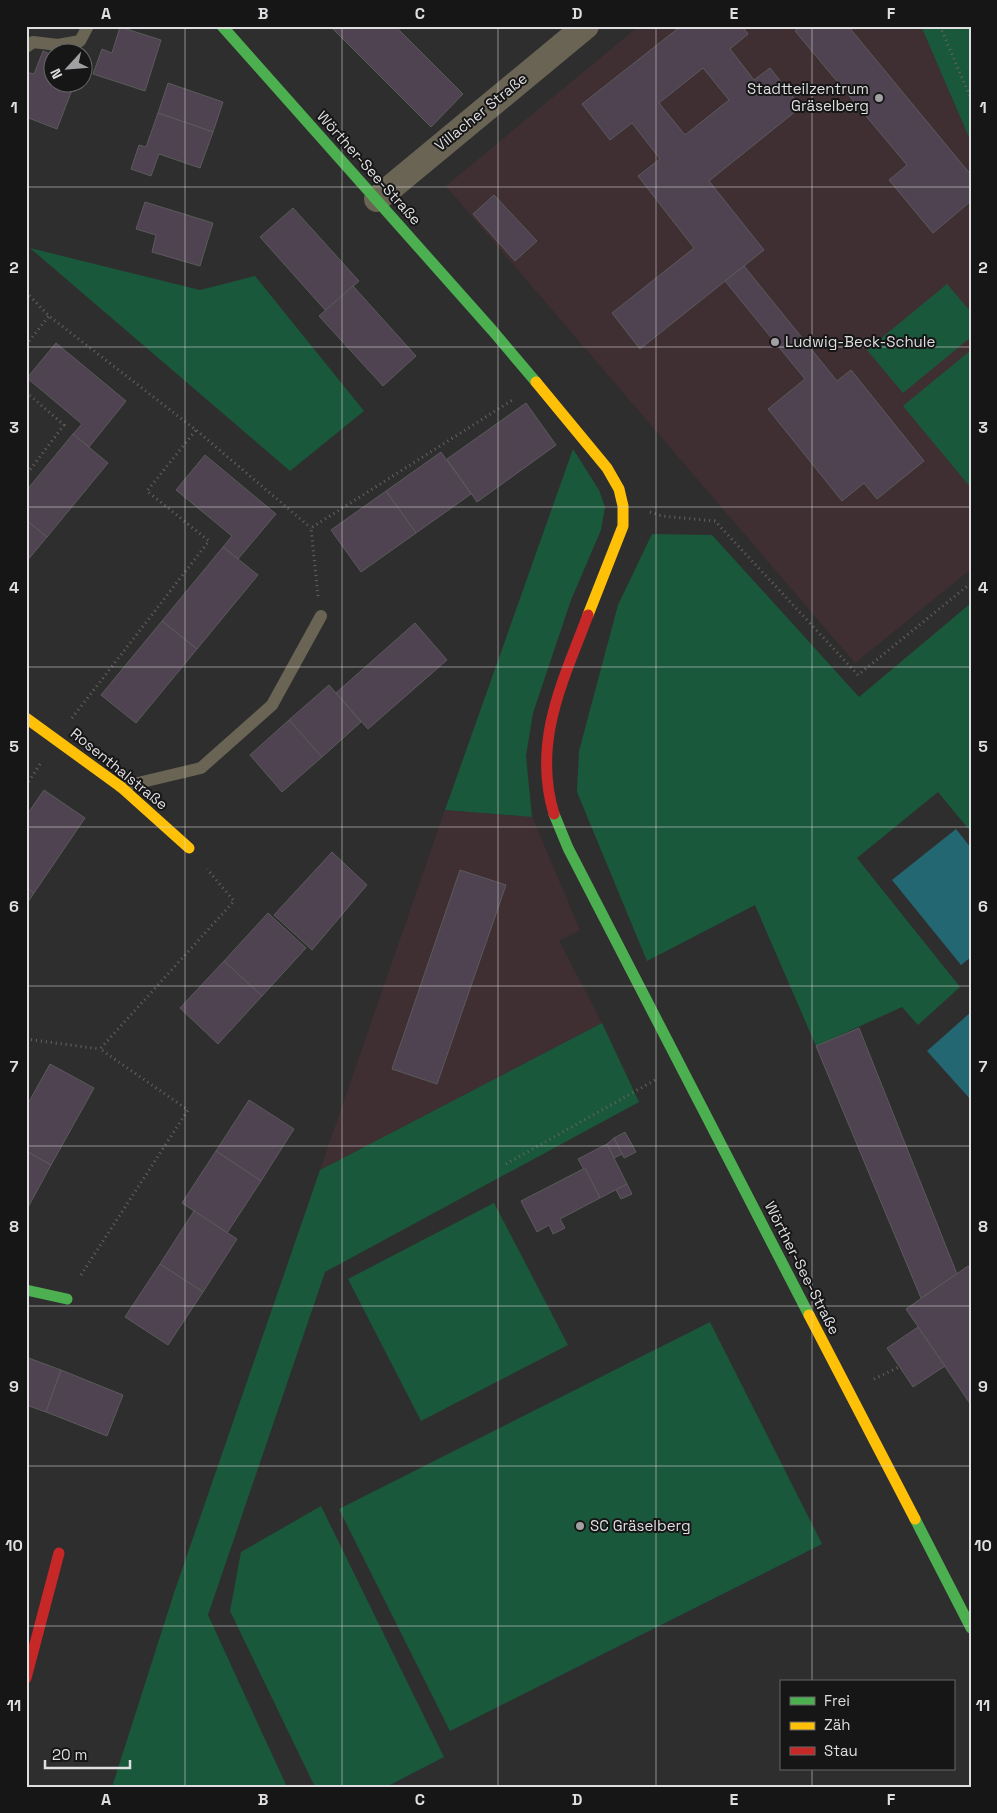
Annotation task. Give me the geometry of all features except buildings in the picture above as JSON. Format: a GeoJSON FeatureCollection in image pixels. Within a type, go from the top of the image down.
{"type":"FeatureCollection","features":[{"type":"Feature","properties":{"kind":"street","name":"Wörther-See-Straße"},"geometry":{"type":"LineString","coordinates":[[222,26],[377,198],[492,330],[607,468],[619,489],[623,506],[623,526],[554,704],[545,752],[550,804],[557,826],[971,1628]]}},
{"type":"Feature","properties":{"kind":"street","name":"Villacher Straße"},"geometry":{"type":"LineString","coordinates":[[377,198],[586,26]]}},
{"type":"Feature","properties":{"kind":"street","name":"Rosenthalstraße"},"geometry":{"type":"LineString","coordinates":[[26,718],[56,738],[120,787],[189,848]]}},
{"type":"Feature","properties":{"kind":"street"},"geometry":{"type":"LineString","coordinates":[[26,1290],[66,1298]]}},
{"type":"Feature","properties":{"kind":"street"},"geometry":{"type":"LineString","coordinates":[[26,1678],[59,1553]]}},
{"type":"Feature","properties":{"kind":"lane"},"geometry":{"type":"LineString","coordinates":[[26,48],[33,42],[58,45],[80,42],[88,26]]}},
{"type":"Feature","properties":{"kind":"lane"},"geometry":{"type":"LineString","coordinates":[[120,787],[201,768],[272,705],[320,616]]}},
{"type":"Feature","properties":{"kind":"path"},"geometry":{"type":"LineString","coordinates":[[940,26],[971,99]]}},
{"type":"Feature","properties":{"kind":"path"},"geometry":{"type":"LineString","coordinates":[[26,292],[49,316],[196,430],[311,528],[320,616]]}},
{"type":"Feature","properties":{"kind":"path"},"geometry":{"type":"LineString","coordinates":[[26,345],[49,316]]}},
{"type":"Feature","properties":{"kind":"path"},"geometry":{"type":"LineString","coordinates":[[311,528],[538,384]]}},
{"type":"Feature","properties":{"kind":"path"},"geometry":{"type":"LineString","coordinates":[[26,392],[64,425],[26,476]]}},
{"type":"Feature","properties":{"kind":"path"},"geometry":{"type":"LineString","coordinates":[[56,738],[209,541],[147,491],[196,430]]}},
{"type":"Feature","properties":{"kind":"path"},"geometry":{"type":"LineString","coordinates":[[619,489],[646,511],[662,516],[715,522],[858,675],[971,583]]}},
{"type":"Feature","properties":{"kind":"path"},"geometry":{"type":"LineString","coordinates":[[100,1048],[234,901],[189,848]]}},
{"type":"Feature","properties":{"kind":"path"},"geometry":{"type":"LineString","coordinates":[[26,1039],[100,1048],[188,1110],[66,1298]]}},
{"type":"Feature","properties":{"kind":"path"},"geometry":{"type":"LineString","coordinates":[[506,1164],[682,1066]]}},
{"type":"Feature","properties":{"kind":"shaded area","name":"Ludwig-Beck-Schule"},"geometry":{"type":"Polygon","coordinates":[[[639,26],[921,26],[971,142],[971,569],[855,663],[446,186],[639,26]]]}},
{"type":"Feature","properties":{"kind":"shaded area"},"geometry":{"type":"Polygon","coordinates":[[[445,810],[532,817],[580,930],[559,941],[602,1023],[320,1170],[445,810]]]}},
{"type":"Feature","properties":{"kind":"green space"},"geometry":{"type":"Polygon","coordinates":[[[921,26],[971,26],[971,142],[921,26]]]}},
{"type":"Feature","properties":{"kind":"green space"},"geometry":{"type":"Polygon","coordinates":[[[30,248],[200,290],[255,276],[364,411],[290,471],[30,248]]]}},
{"type":"Feature","properties":{"kind":"green space"},"geometry":{"type":"Polygon","coordinates":[[[947,284],[971,312],[971,337],[903,393],[867,350],[947,284]]]}},
{"type":"Feature","properties":{"kind":"green space"},"geometry":{"type":"Polygon","coordinates":[[[971,350],[971,488],[903,406],[971,350]]]}},
{"type":"Feature","properties":{"kind":"green space"},"geometry":{"type":"Polygon","coordinates":[[[573,449],[599,490],[605,507],[601,530],[571,600],[533,713],[526,756],[532,817],[445,810],[573,449]]]}},
{"type":"Feature","properties":{"kind":"green space"},"geometry":{"type":"Polygon","coordinates":[[[652,534],[712,535],[859,697],[971,603],[971,832],[938,792],[857,858],[960,987],[918,1025],[902,1007],[816,1046],[755,905],[647,961],[577,792],[579,751],[618,605],[652,534]]]}},
{"type":"Feature","properties":{"kind":"green space"},"geometry":{"type":"Polygon","coordinates":[[[602,1023],[639,1102],[325,1272],[208,1615],[287,1787],[112,1787],[174,1593],[320,1170],[602,1023]]]}},
{"type":"Feature","properties":{"kind":"green space"},"geometry":{"type":"Polygon","coordinates":[[[494,1203],[568,1345],[421,1421],[348,1279],[494,1203]]]}},
{"type":"Feature","properties":{"kind":"green space","name":"SC Gräselberg"},"geometry":{"type":"Polygon","coordinates":[[[710,1322],[822,1544],[450,1731],[339,1509],[710,1322]]]}},
{"type":"Feature","properties":{"kind":"green space"},"geometry":{"type":"Polygon","coordinates":[[[321,1506],[444,1757],[386,1787],[315,1787],[230,1611],[241,1552],[321,1506]]]}},
{"type":"Feature","properties":{"kind":"water"},"geometry":{"type":"Polygon","coordinates":[[[956,829],[971,848],[971,957],[961,965],[892,880],[956,829]]]}},
{"type":"Feature","properties":{"kind":"water"},"geometry":{"type":"Polygon","coordinates":[[[971,1012],[971,1100],[927,1051],[971,1012]]]}},
{"type":"Feature","properties":{"kind":"traffic: fast"},"geometry":{"type":"LineString","coordinates":[[222,26],[536,382]]}},
{"type":"Feature","properties":{"kind":"traffic: fast"},"geometry":{"type":"LineString","coordinates":[[554,814],[568,848],[809,1315]]}},
{"type":"Feature","properties":{"kind":"traffic: fast"},"geometry":{"type":"LineString","coordinates":[[26,1290],[67,1299]]}},
{"type":"Feature","properties":{"kind":"traffic: fast"},"geometry":{"type":"LineString","coordinates":[[915,1519],[971,1628]]}},
{"type":"Feature","properties":{"kind":"traffic: slow"},"geometry":{"type":"LineString","coordinates":[[536,382],[607,468],[619,489],[623,506],[623,526],[588,615]]}},
{"type":"Feature","properties":{"kind":"traffic: slow"},"geometry":{"type":"LineString","coordinates":[[26,718],[121,787],[189,848]]}},
{"type":"Feature","properties":{"kind":"traffic: slow"},"geometry":{"type":"LineString","coordinates":[[809,1315],[915,1519]]}},
{"type":"Feature","properties":{"kind":"traffic: jam"},"geometry":{"type":"LineString","coordinates":[[554,814],[548,787],[548,737],[560,688],[588,615]]}},
{"type":"Feature","properties":{"kind":"traffic: jam"},"geometry":{"type":"LineString","coordinates":[[26,1678],[59,1553]]}},
{"type":"Feature","properties":{"kind":"place","name":"Stadtteilzentrum Gräselberg"},"geometry":{"type":"Point","coordinates":[879,98]}},
{"type":"Feature","properties":{"kind":"place","name":"Ludwig-Beck-Schule"},"geometry":{"type":"Point","coordinates":[775,342]}},
{"type":"Feature","properties":{"kind":"place","name":"SC Gräselberg"},"geometry":{"type":"Point","coordinates":[580,1526]}}]}
